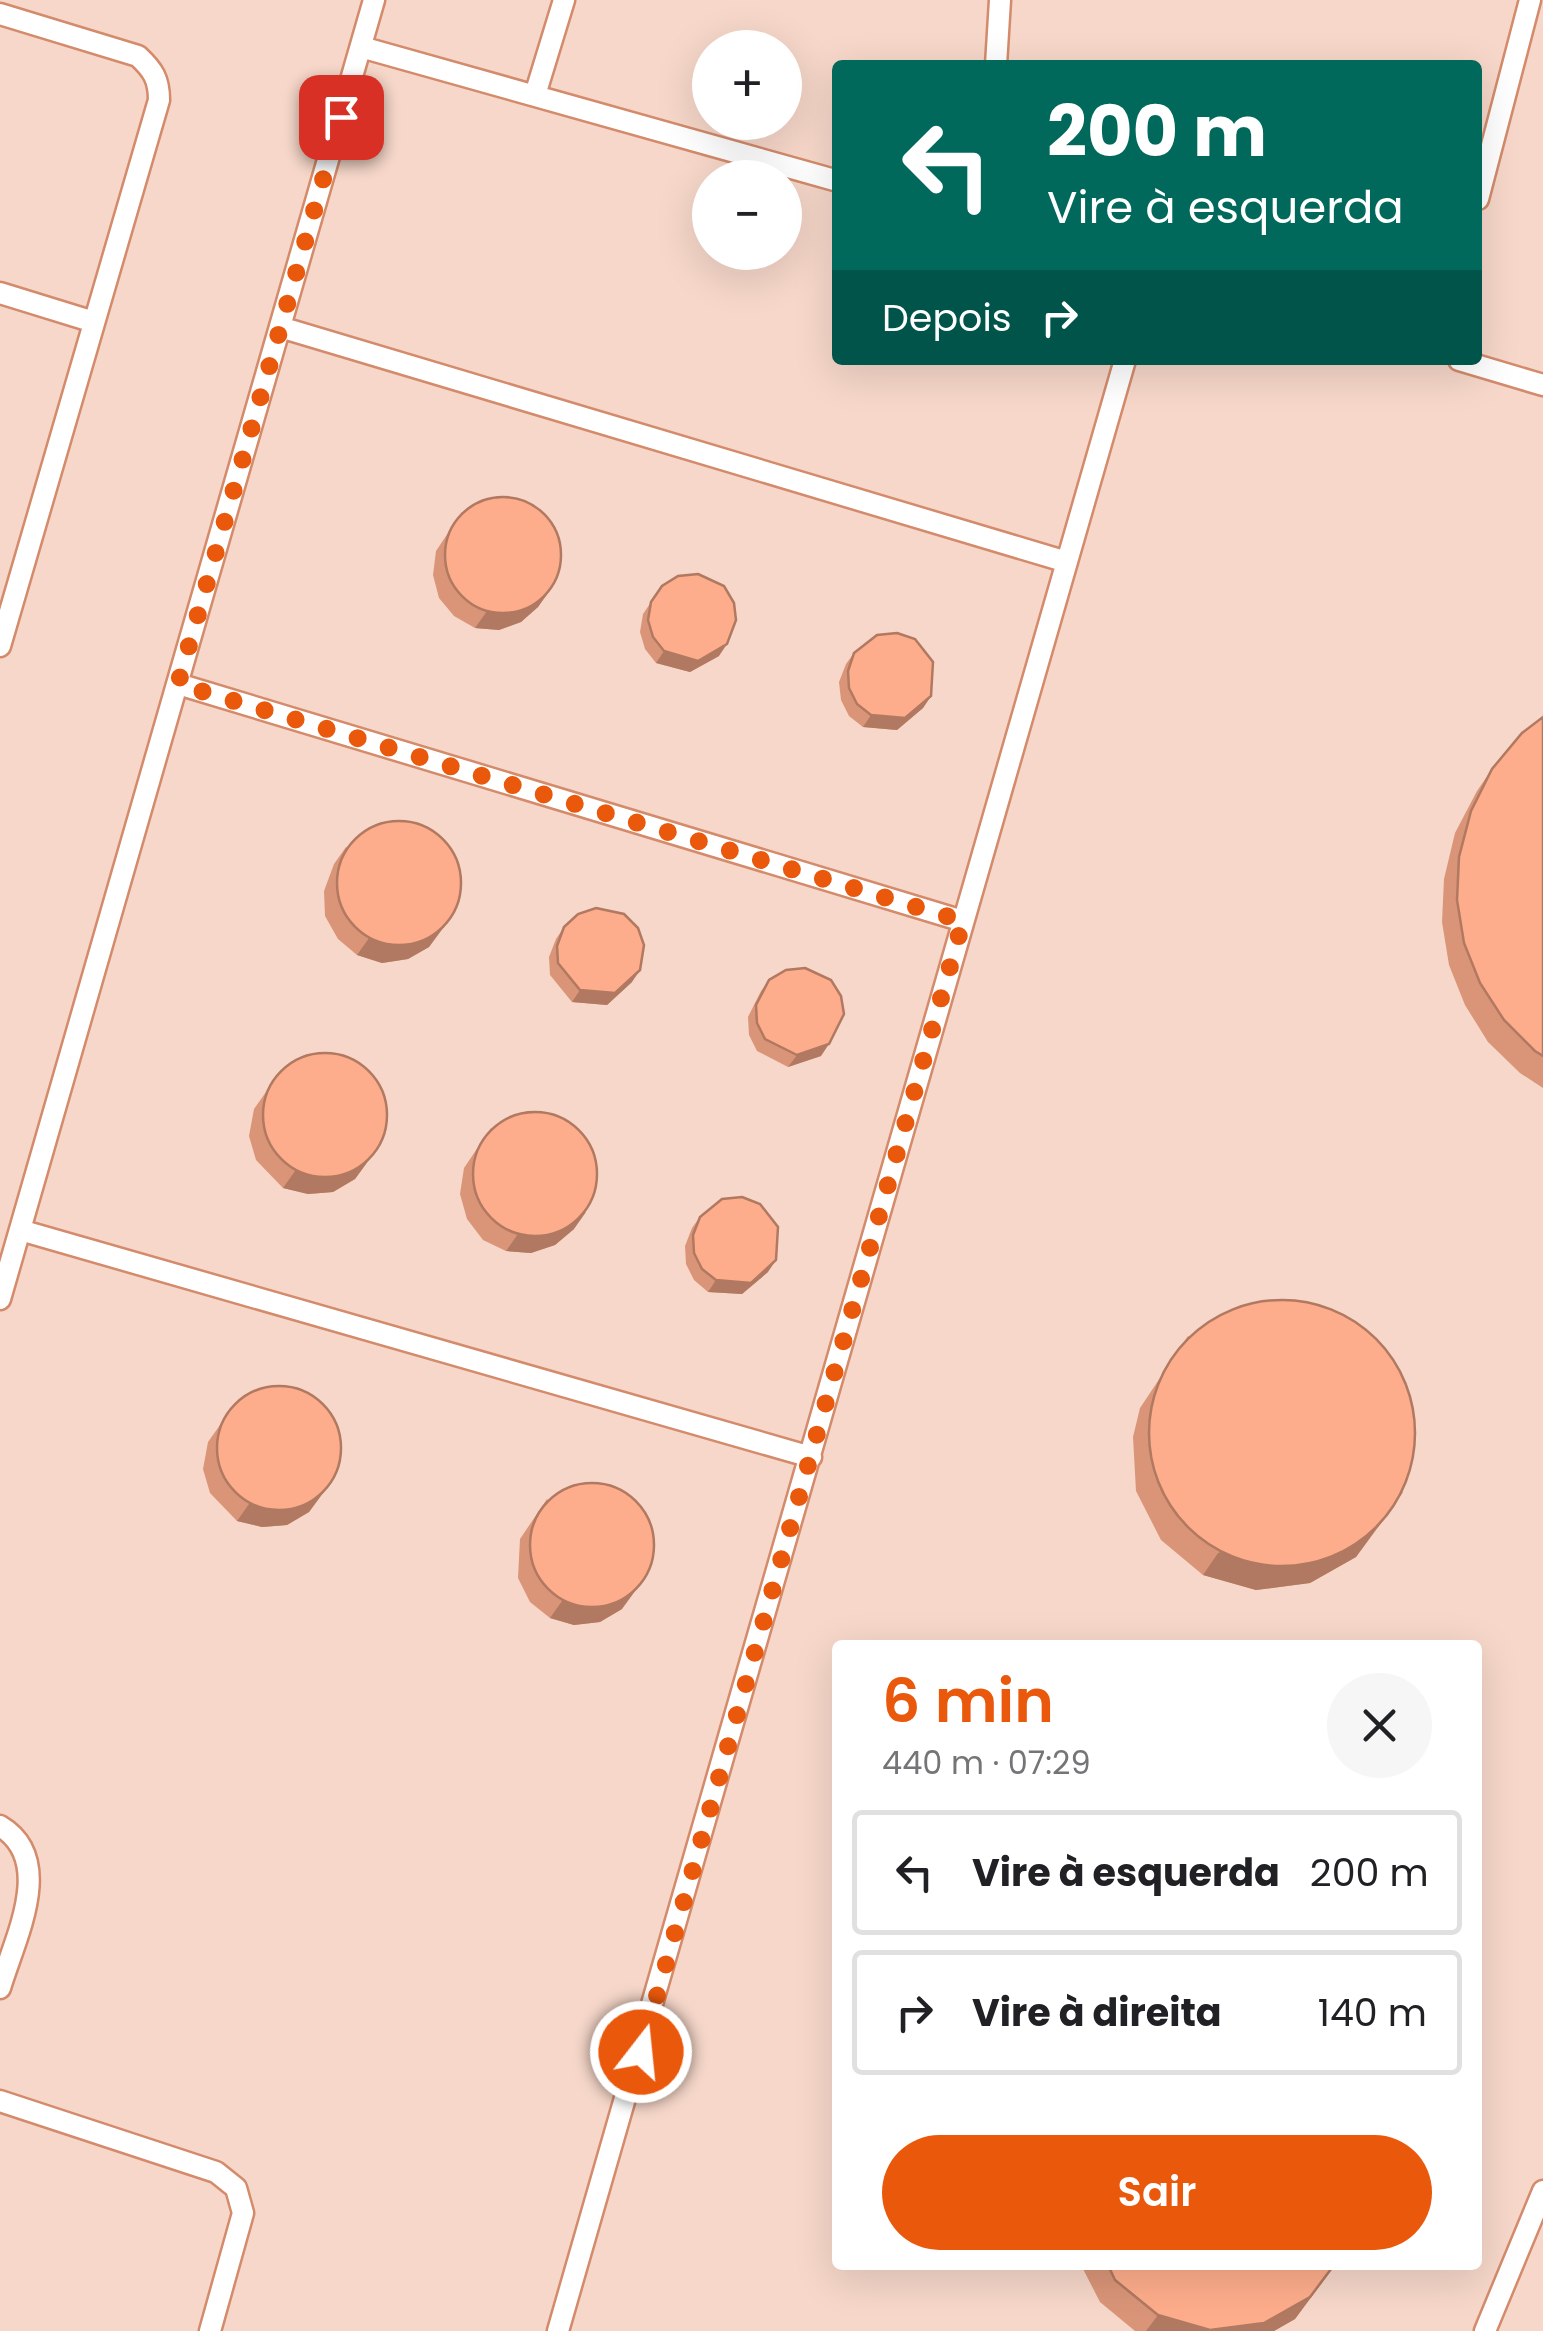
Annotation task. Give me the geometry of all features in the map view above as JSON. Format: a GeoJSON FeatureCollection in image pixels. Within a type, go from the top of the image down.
{"type":"FeatureCollection","features":[{"type":"Feature","properties":{"kind":"lane"},"geometry":{"type":"LineString","coordinates":[[0,1299],[374,0]]}},
{"type":"Feature","properties":{"kind":"lane"},"geometry":{"type":"LineString","coordinates":[[535,95],[564,0]]}},
{"type":"Feature","properties":{"kind":"lane"},"geometry":{"type":"LineString","coordinates":[[996,60],[1000,0]]}},
{"type":"Feature","properties":{"kind":"lane"},"geometry":{"type":"LineString","coordinates":[[1482,184],[1530,0]]}},
{"type":"Feature","properties":{"kind":"lane"},"geometry":{"type":"LineString","coordinates":[[0,14],[138,56],[154,70],[158,84],[158,100],[0,646]]}},
{"type":"Feature","properties":{"kind":"lane"},"geometry":{"type":"LineString","coordinates":[[361,46],[832,179]]}},
{"type":"Feature","properties":{"kind":"lane"},"geometry":{"type":"LineString","coordinates":[[0,293],[94,322]]}},
{"type":"Feature","properties":{"kind":"lane"},"geometry":{"type":"LineString","coordinates":[[280,327],[1067,562]]}},
{"type":"Feature","properties":{"kind":"lane"},"geometry":{"type":"LineString","coordinates":[[558,2331],[1124,365]]}},
{"type":"Feature","properties":{"kind":"lane"},"geometry":{"type":"LineString","coordinates":[[1476,365],[1543,385]]}},
{"type":"Feature","properties":{"kind":"lane"},"geometry":{"type":"LineString","coordinates":[[178,684],[963,921]]}},
{"type":"Feature","properties":{"kind":"lane"},"geometry":{"type":"LineString","coordinates":[[20,1230],[810,1457]]}},
{"type":"Feature","properties":{"kind":"lane"},"geometry":{"type":"LineString","coordinates":[[0,1826],[19,1842],[28,1864],[30,1888],[0,1988]]}},
{"type":"Feature","properties":{"kind":"lane"},"geometry":{"type":"LineString","coordinates":[[0,2100],[216,2172],[236,2188],[243,2213],[210,2331]]}},
{"type":"Feature","properties":{"kind":"lane"},"geometry":{"type":"LineString","coordinates":[[1485,2331],[1543,2191]]}},
{"type":"Feature","properties":{"kind":"building"},"geometry":{"type":"Polygon","coordinates":[[[503,497],[525,502],[544,514],[556,533],[561,555],[556,577],[544,596],[525,608],[503,613],[481,608],[462,596],[450,577],[445,555],[450,533],[462,514],[481,502],[503,497]]]}},
{"type":"Feature","properties":{"kind":"building"},"geometry":{"type":"Polygon","coordinates":[[[698,574],[724,586],[734,603],[736,620],[727,644],[698,661],[664,651],[653,637],[648,620],[651,602],[662,586],[678,576],[698,574]]]}},
{"type":"Feature","properties":{"kind":"building"},"geometry":{"type":"Polygon","coordinates":[[[897,633],[915,639],[933,662],[931,696],[905,718],[871,715],[857,704],[849,688],[848,671],[854,653],[877,635],[897,633]]]}},
{"type":"Feature","properties":{"kind":"building"},"geometry":{"type":"Polygon","coordinates":[[[1543,717],[1543,1056],[1504,1020],[1480,983],[1464,943],[1457,900],[1459,857],[1471,811],[1492,769],[1522,733],[1543,717]]]}},
{"type":"Feature","properties":{"kind":"building"},"geometry":{"type":"Polygon","coordinates":[[[399,821],[423,825],[443,839],[457,859],[461,883],[457,907],[443,927],[423,941],[399,945],[375,941],[355,927],[341,907],[337,883],[341,859],[355,839],[375,825],[399,821]]]}},
{"type":"Feature","properties":{"kind":"building"},"geometry":{"type":"Polygon","coordinates":[[[596,908],[624,914],[638,928],[644,945],[640,970],[615,993],[580,990],[558,963],[557,946],[564,927],[578,914],[596,908]]]}},
{"type":"Feature","properties":{"kind":"building"},"geometry":{"type":"Polygon","coordinates":[[[805,968],[831,980],[841,996],[844,1014],[829,1044],[797,1055],[765,1039],[757,1023],[756,1005],[769,980],[786,970],[805,968]]]}},
{"type":"Feature","properties":{"kind":"building"},"geometry":{"type":"Polygon","coordinates":[[[325,1053],[349,1057],[369,1071],[383,1091],[387,1115],[383,1139],[369,1159],[349,1173],[325,1177],[301,1173],[281,1159],[267,1139],[263,1115],[267,1091],[281,1071],[301,1057],[325,1053]]]}},
{"type":"Feature","properties":{"kind":"building"},"geometry":{"type":"Polygon","coordinates":[[[535,1112],[559,1117],[579,1130],[592,1150],[597,1174],[592,1198],[579,1218],[559,1231],[535,1236],[511,1231],[491,1218],[478,1198],[473,1174],[478,1150],[491,1130],[511,1117],[535,1112]]]}},
{"type":"Feature","properties":{"kind":"building"},"geometry":{"type":"Polygon","coordinates":[[[742,1197],[760,1204],[778,1227],[776,1260],[751,1283],[716,1280],[702,1269],[694,1253],[693,1235],[700,1217],[722,1199],[742,1197]]]}},
{"type":"Feature","properties":{"kind":"building"},"geometry":{"type":"Polygon","coordinates":[[[1282,1300],[1308,1302],[1333,1310],[1376,1339],[1405,1382],[1413,1407],[1413,1459],[1405,1484],[1376,1527],[1333,1556],[1308,1564],[1282,1566],[1256,1564],[1231,1556],[1188,1527],[1159,1484],[1151,1459],[1149,1433],[1151,1407],[1159,1382],[1188,1339],[1231,1310],[1256,1302],[1282,1300]]]}},
{"type":"Feature","properties":{"kind":"building"},"geometry":{"type":"Polygon","coordinates":[[[279,1386],[303,1390],[323,1404],[337,1424],[341,1448],[337,1472],[323,1492],[303,1506],[279,1510],[255,1506],[235,1492],[221,1472],[217,1448],[221,1424],[235,1404],[255,1390],[279,1386]]]}},
{"type":"Feature","properties":{"kind":"building"},"geometry":{"type":"Polygon","coordinates":[[[592,1483],[616,1487],[636,1501],[650,1521],[654,1545],[650,1569],[636,1589],[616,1603],[592,1607],[568,1603],[548,1589],[534,1569],[530,1545],[534,1521],[548,1501],[568,1487],[592,1483]]]}},
{"type":"Feature","properties":{"kind":"building"},"geometry":{"type":"Polygon","coordinates":[[[1110,2270],[1330,2270],[1310,2297],[1264,2323],[1210,2330],[1158,2315],[1115,2280],[1110,2270]]]}},
{"type":"Feature","properties":{"kind":"route"},"geometry":{"type":"LineString","coordinates":[[341,117],[178,684],[963,921],[641,2052]]}}]}
